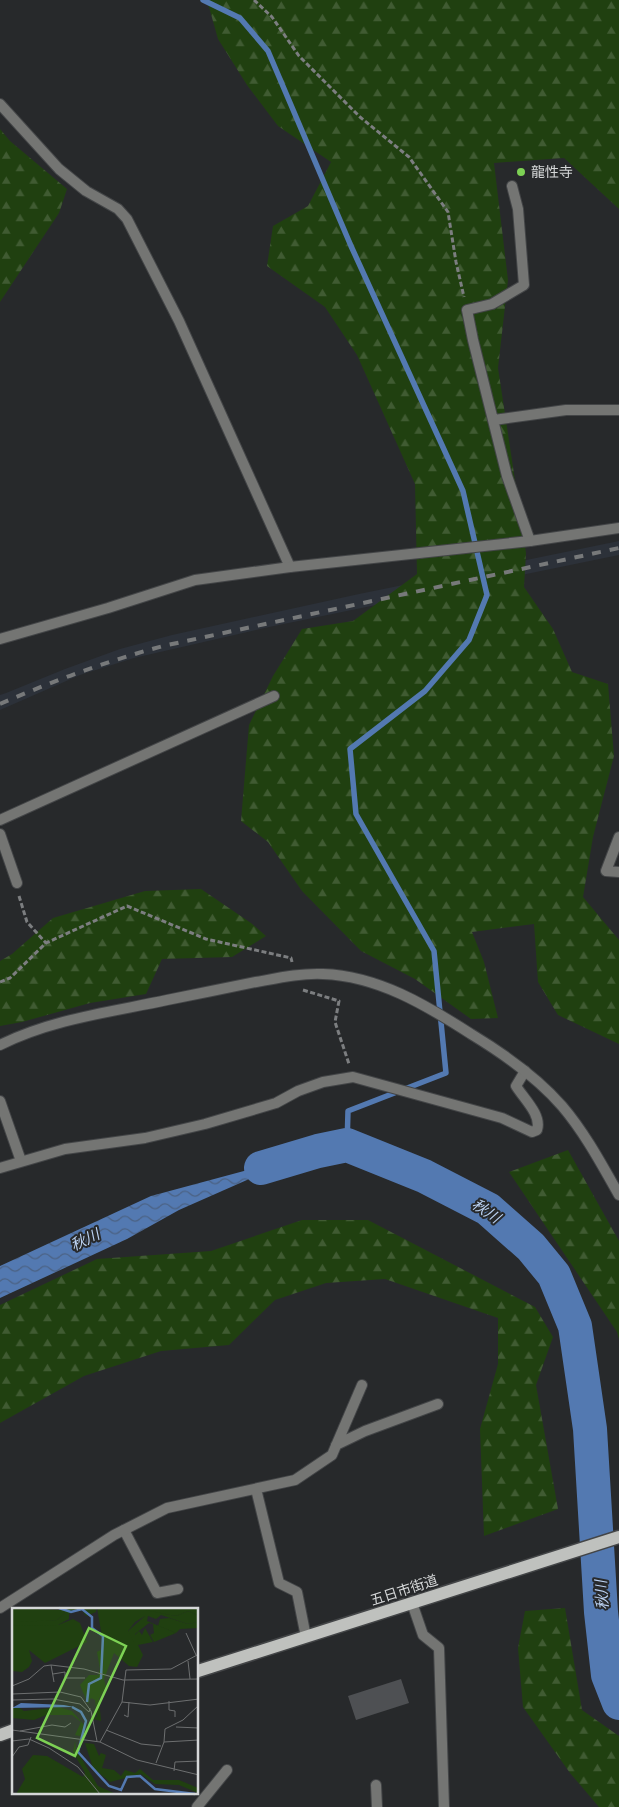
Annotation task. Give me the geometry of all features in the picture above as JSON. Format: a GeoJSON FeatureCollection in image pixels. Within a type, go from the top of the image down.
{"type":"FeatureCollection","features":[{"type":"Feature","properties":{"kind":"main road","name":"五日市街道"},"geometry":{"type":"LineString","coordinates":[[199,1671],[619,1538]]}},
{"type":"Feature","properties":{"kind":"street"},"geometry":{"type":"LineString","coordinates":[[0,104],[59,169],[86,191],[118,209],[127,218],[179,321],[290,567]]}},
{"type":"Feature","properties":{"kind":"street"},"geometry":{"type":"LineString","coordinates":[[512,186],[518,209],[524,284],[492,304],[467,310],[507,476],[530,541]]}},
{"type":"Feature","properties":{"kind":"street"},"geometry":{"type":"LineString","coordinates":[[494,420],[566,410],[619,410]]}},
{"type":"Feature","properties":{"kind":"street"},"geometry":{"type":"LineString","coordinates":[[0,639],[108,608],[181,584],[212,577],[530,541],[619,528]]}},
{"type":"Feature","properties":{"kind":"street"},"geometry":{"type":"LineString","coordinates":[[0,820],[274,696]]}},
{"type":"Feature","properties":{"kind":"street"},"geometry":{"type":"LineString","coordinates":[[0,834],[17,883]]}},
{"type":"Feature","properties":{"kind":"street"},"geometry":{"type":"LineString","coordinates":[[619,837],[606,871],[619,872]]}},
{"type":"Feature","properties":{"kind":"street"},"geometry":{"type":"LineString","coordinates":[[0,1045],[30,1032],[66,1021],[296,975],[341,975],[386,987],[442,1015],[526,1071],[554,1097],[574,1121],[616,1181],[619,1195]]}},
{"type":"Feature","properties":{"kind":"street"},"geometry":{"type":"LineString","coordinates":[[0,1168],[65,1149],[145,1138],[205,1124],[276,1103],[298,1091],[323,1082],[353,1076],[502,1118],[532,1132],[537,1130],[539,1125],[537,1116],[516,1086],[526,1071]]}},
{"type":"Feature","properties":{"kind":"street"},"geometry":{"type":"LineString","coordinates":[[0,1101],[21,1161]]}},
{"type":"Feature","properties":{"kind":"street"},"geometry":{"type":"LineString","coordinates":[[0,1608],[124,1530],[167,1508],[295,1480],[332,1455],[362,1385]]}},
{"type":"Feature","properties":{"kind":"street"},"geometry":{"type":"LineString","coordinates":[[336,1445],[365,1430],[438,1404]]}},
{"type":"Feature","properties":{"kind":"street"},"geometry":{"type":"LineString","coordinates":[[256,1488],[279,1583],[296,1592],[306,1637]]}},
{"type":"Feature","properties":{"kind":"street"},"geometry":{"type":"LineString","coordinates":[[124,1530],[157,1594],[178,1589]]}},
{"type":"Feature","properties":{"kind":"street"},"geometry":{"type":"LineString","coordinates":[[412,1603],[423,1635],[439,1648],[444,1807]]}},
{"type":"Feature","properties":{"kind":"street"},"geometry":{"type":"LineString","coordinates":[[198,1807],[227,1770]]}},
{"type":"Feature","properties":{"kind":"street"},"geometry":{"type":"LineString","coordinates":[[376,1785],[377,1807]]}},
{"type":"Feature","properties":{"kind":"path"},"geometry":{"type":"LineString","coordinates":[[254,0],[272,17],[300,56],[360,116],[409,156],[448,212],[456,262],[467,310]]}},
{"type":"Feature","properties":{"kind":"path"},"geometry":{"type":"LineString","coordinates":[[17,883],[27,922],[46,944]]}},
{"type":"Feature","properties":{"kind":"path"},"geometry":{"type":"LineString","coordinates":[[0,982],[10,978],[46,944],[127,906],[206,939],[291,958],[300,989],[339,1001],[335,1022],[353,1076]]}},
{"type":"Feature","properties":{"kind":"shaded area"},"geometry":{"type":"Polygon","coordinates":[[[619,541],[619,555],[269,627],[134,658],[80,675],[0,710],[0,695],[120,649],[172,635],[359,594],[619,541]]]}},
{"type":"Feature","properties":{"kind":"green space"},"geometry":{"type":"Polygon","coordinates":[[[204,0],[619,0],[619,209],[564,158],[494,163],[508,280],[498,368],[526,553],[524,587],[553,629],[572,672],[608,684],[614,756],[593,837],[583,897],[619,940],[619,1044],[558,1015],[538,982],[534,924],[472,932],[484,962],[498,1018],[471,1019],[415,979],[361,951],[302,891],[268,842],[241,821],[249,725],[273,676],[302,629],[353,621],[417,574],[415,484],[357,355],[325,307],[267,266],[273,226],[308,206],[331,162],[278,126],[247,85],[218,39],[209,7],[204,0]]]}},
{"type":"Feature","properties":{"kind":"green space"},"geometry":{"type":"Polygon","coordinates":[[[0,129],[10,141],[67,189],[59,213],[0,302],[0,129]]]}},
{"type":"Feature","properties":{"kind":"green space"},"geometry":{"type":"Polygon","coordinates":[[[201,889],[251,923],[266,936],[232,957],[162,959],[146,994],[90,1003],[22,1022],[0,1026],[0,961],[12,954],[53,918],[145,891],[201,889]]]}},
{"type":"Feature","properties":{"kind":"green space"},"geometry":{"type":"Polygon","coordinates":[[[568,1150],[619,1241],[619,1339],[617,1332],[509,1172],[568,1150]]]}},
{"type":"Feature","properties":{"kind":"green space"},"geometry":{"type":"Polygon","coordinates":[[[302,1220],[368,1220],[535,1307],[553,1337],[536,1385],[558,1509],[484,1536],[480,1429],[498,1364],[498,1318],[385,1279],[326,1283],[275,1300],[229,1345],[161,1351],[84,1376],[0,1423],[0,1305],[97,1259],[211,1251],[302,1220]]]}},
{"type":"Feature","properties":{"kind":"green space"},"geometry":{"type":"Polygon","coordinates":[[[565,1608],[582,1710],[619,1736],[619,1807],[599,1807],[570,1773],[523,1707],[518,1648],[525,1611],[565,1608]]]}},
{"type":"Feature","properties":{"kind":"water"},"geometry":{"type":"Polygon","coordinates":[[[304,1155],[179,1210],[127,1239],[0,1298],[0,1266],[151,1196],[304,1155]]]}},
{"type":"Feature","properties":{"kind":"building"},"geometry":{"type":"Polygon","coordinates":[[[401,1679],[409,1703],[356,1720],[348,1696],[401,1679]]]}},
{"type":"Feature","properties":{"kind":"waterway"},"geometry":{"type":"LineString","coordinates":[[203,0],[240,18],[268,51],[351,246],[463,491],[487,595],[469,640],[425,691],[350,749],[356,814],[434,951],[446,1073],[348,1111],[347,1145]]}},
{"type":"Feature","properties":{"kind":"waterway","name":"秋川"},"geometry":{"type":"LineString","coordinates":[[261,1168],[318,1151],[347,1145],[424,1176],[488,1209],[531,1247],[554,1275],[575,1326],[590,1429],[601,1612],[608,1675],[619,1703]]}},
{"type":"Feature","properties":{"kind":"railway"},"geometry":{"type":"LineString","coordinates":[[0,704],[80,672],[163,646],[619,548]]}},
{"type":"Feature","properties":{"kind":"place","name":"龍性寺"},"geometry":{"type":"Point","coordinates":[521,172]}}]}
